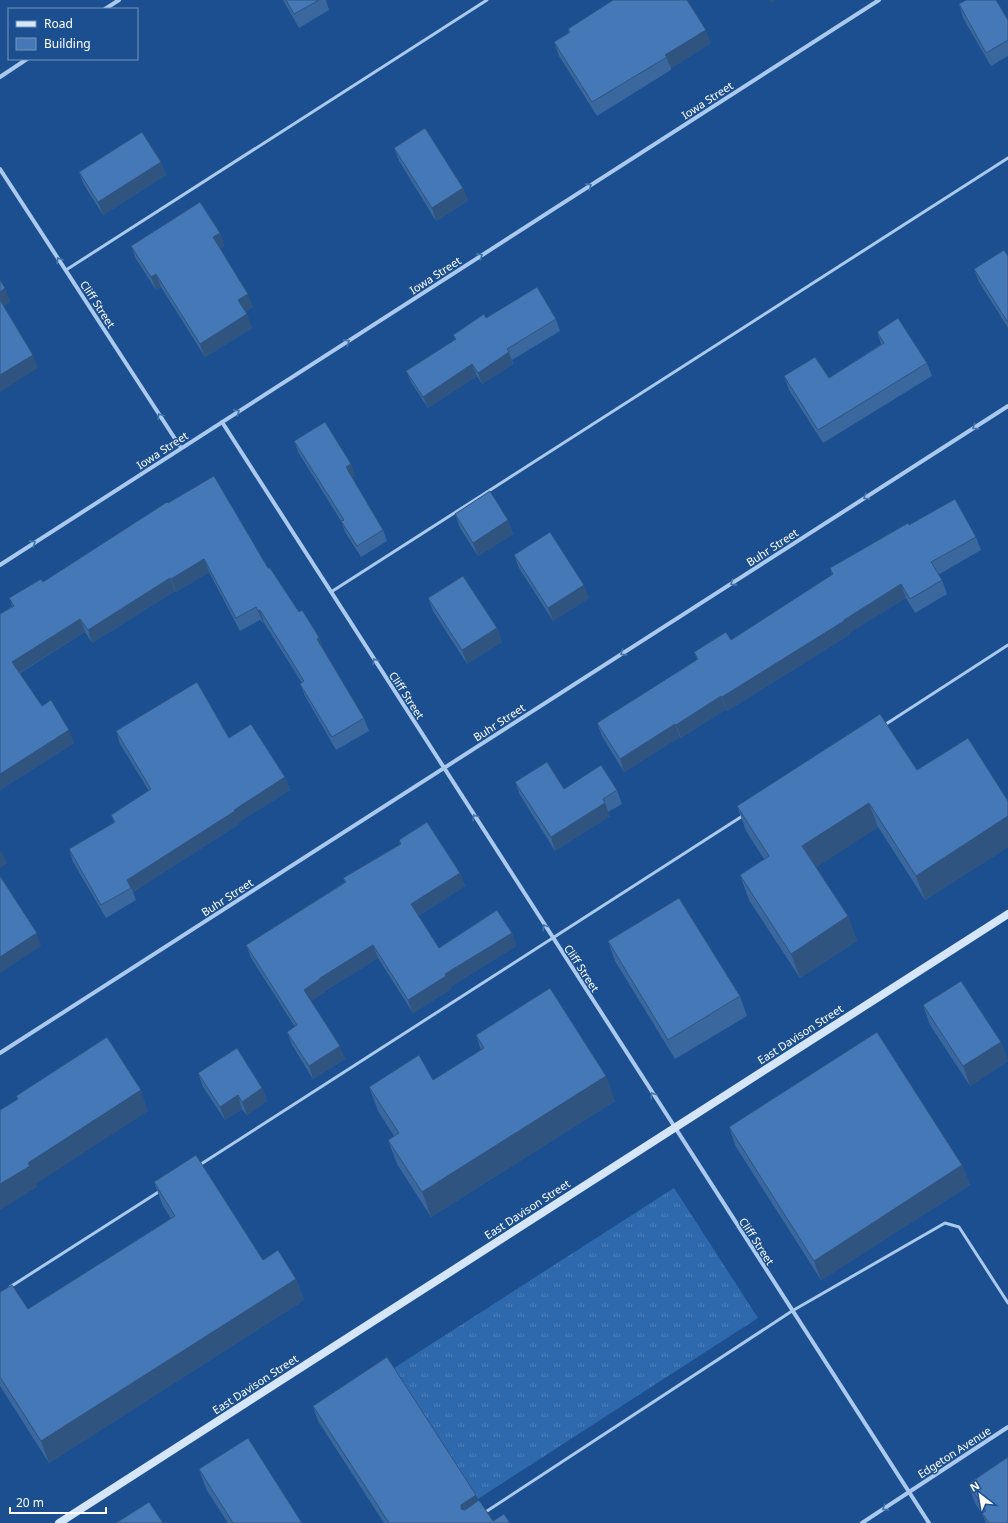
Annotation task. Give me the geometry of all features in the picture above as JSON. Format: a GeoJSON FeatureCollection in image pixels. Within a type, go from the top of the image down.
{"type":"FeatureCollection","features":[{"type":"Feature","properties":{"kind":"main road","name":"East Davison Street"},"geometry":{"type":"LineString","coordinates":[[59,1523],[1008,914]]}},
{"type":"Feature","properties":{"kind":"street"},"geometry":{"type":"LineString","coordinates":[[107,8],[119,0]]}},
{"type":"Feature","properties":{"kind":"street","name":"Iowa Street"},"geometry":{"type":"LineString","coordinates":[[0,565],[879,0]]}},
{"type":"Feature","properties":{"kind":"street"},"geometry":{"type":"LineString","coordinates":[[0,77],[26,60]]}},
{"type":"Feature","properties":{"kind":"street","name":"Cliff Street"},"geometry":{"type":"LineString","coordinates":[[0,169],[181,448]]}},
{"type":"Feature","properties":{"kind":"street","name":"Buhr Street"},"geometry":{"type":"LineString","coordinates":[[0,1053],[1008,406]]}},
{"type":"Feature","properties":{"kind":"street","name":"Cliff Street"},"geometry":{"type":"LineString","coordinates":[[222,422],[929,1523]]}},
{"type":"Feature","properties":{"kind":"street","name":"Edgeton Avenue"},"geometry":{"type":"LineString","coordinates":[[862,1523],[1008,1427]]}},
{"type":"Feature","properties":{"kind":"lane"},"geometry":{"type":"LineString","coordinates":[[66,270],[487,0]]}},
{"type":"Feature","properties":{"kind":"lane"},"geometry":{"type":"LineString","coordinates":[[331,593],[1008,158]]}},
{"type":"Feature","properties":{"kind":"lane"},"geometry":{"type":"LineString","coordinates":[[881,727],[1008,645]]}},
{"type":"Feature","properties":{"kind":"lane"},"geometry":{"type":"LineString","coordinates":[[193,1169],[747,813]]}},
{"type":"Feature","properties":{"kind":"lane"},"geometry":{"type":"LineString","coordinates":[[7,1289],[166,1187]]}},
{"type":"Feature","properties":{"kind":"lane"},"geometry":{"type":"LineString","coordinates":[[482,1514],[792,1311],[945,1223],[959,1227],[1008,1302]]}},
{"type":"Feature","properties":{"kind":"green space"},"geometry":{"type":"Polygon","coordinates":[[[674,1188],[758,1318],[478,1499],[394,1368],[674,1188]]]}},
{"type":"Feature","properties":{"kind":"building"},"geometry":{"type":"Polygon","coordinates":[[[286,0],[319,0],[294,14],[286,0]]]}},
{"type":"Feature","properties":{"kind":"building"},"geometry":{"type":"Polygon","coordinates":[[[613,0],[687,0],[706,30],[665,55],[667,57],[592,102],[554,42],[570,32],[568,29],[613,0]]]}},
{"type":"Feature","properties":{"kind":"building"},"geometry":{"type":"Polygon","coordinates":[[[966,0],[996,0],[1008,20],[1008,40],[986,53],[959,4],[966,0]]]}},
{"type":"Feature","properties":{"kind":"building"},"geometry":{"type":"Polygon","coordinates":[[[425,128],[463,188],[432,208],[394,148],[425,128]]]}},
{"type":"Feature","properties":{"kind":"building"},"geometry":{"type":"Polygon","coordinates":[[[142,132],[161,162],[98,202],[79,172],[142,132]]]}},
{"type":"Feature","properties":{"kind":"building"},"geometry":{"type":"Polygon","coordinates":[[[200,202],[220,233],[213,237],[248,294],[238,300],[247,314],[200,344],[156,274],[151,277],[131,246],[200,202]]]}},
{"type":"Feature","properties":{"kind":"building"},"geometry":{"type":"Polygon","coordinates":[[[1004,250],[1008,256],[1008,321],[974,269],[1004,250]]]}},
{"type":"Feature","properties":{"kind":"building"},"geometry":{"type":"Polygon","coordinates":[[[0,280],[5,288],[0,292],[0,280]]]}},
{"type":"Feature","properties":{"kind":"building"},"geometry":{"type":"Polygon","coordinates":[[[537,287],[556,319],[507,349],[509,352],[478,373],[472,364],[423,397],[406,371],[456,339],[453,335],[484,314],[486,318],[537,287]]]}},
{"type":"Feature","properties":{"kind":"building"},"geometry":{"type":"Polygon","coordinates":[[[0,300],[33,355],[0,375],[0,300]]]}},
{"type":"Feature","properties":{"kind":"building"},"geometry":{"type":"Polygon","coordinates":[[[898,318],[927,363],[818,430],[784,376],[815,357],[829,378],[884,343],[877,332],[898,318]]]}},
{"type":"Feature","properties":{"kind":"building"},"geometry":{"type":"Polygon","coordinates":[[[325,422],[351,464],[346,467],[383,530],[357,546],[341,521],[344,520],[294,441],[325,422]]]}},
{"type":"Feature","properties":{"kind":"building"},"geometry":{"type":"Polygon","coordinates":[[[214,476],[268,568],[270,568],[299,612],[302,610],[319,637],[317,639],[364,718],[332,737],[300,684],[304,681],[260,610],[258,611],[256,607],[236,618],[204,559],[171,579],[170,578],[88,630],[80,619],[12,662],[42,706],[51,700],[69,730],[0,774],[0,614],[14,606],[9,598],[41,579],[43,582],[167,502],[168,503],[214,476]]]}},
{"type":"Feature","properties":{"kind":"building"},"geometry":{"type":"Polygon","coordinates":[[[490,491],[508,520],[473,543],[455,514],[490,491]]]}},
{"type":"Feature","properties":{"kind":"building"},"geometry":{"type":"Polygon","coordinates":[[[955,499],[976,537],[931,562],[942,580],[910,599],[901,584],[722,697],[721,696],[620,759],[597,723],[698,659],[694,652],[726,632],[731,640],[833,574],[830,568],[908,523],[909,525],[955,499]]]}},
{"type":"Feature","properties":{"kind":"building"},"geometry":{"type":"Polygon","coordinates":[[[550,532],[584,585],[548,608],[514,555],[550,532]]]}},
{"type":"Feature","properties":{"kind":"building"},"geometry":{"type":"Polygon","coordinates":[[[463,576],[497,628],[462,650],[428,598],[463,576]]]}},
{"type":"Feature","properties":{"kind":"building"},"geometry":{"type":"Polygon","coordinates":[[[197,682],[229,738],[251,724],[285,777],[127,880],[131,888],[101,905],[69,849],[115,822],[111,815],[151,789],[116,731],[197,682]]]}},
{"type":"Feature","properties":{"kind":"building"},"geometry":{"type":"Polygon","coordinates":[[[880,714],[917,770],[968,738],[1008,801],[1008,816],[916,876],[869,803],[802,846],[848,916],[791,954],[740,875],[769,856],[737,806],[880,714]]]}},
{"type":"Feature","properties":{"kind":"building"},"geometry":{"type":"Polygon","coordinates":[[[547,762],[564,789],[601,765],[617,790],[603,799],[605,803],[551,837],[515,782],[547,762]]]}},
{"type":"Feature","properties":{"kind":"building"},"geometry":{"type":"Polygon","coordinates":[[[427,822],[460,873],[411,904],[439,948],[497,910],[512,933],[445,974],[446,976],[408,1000],[373,945],[320,978],[304,990],[340,1046],[309,1066],[287,1032],[297,1025],[246,945],[346,882],[343,878],[401,844],[399,840],[427,822]]]}},
{"type":"Feature","properties":{"kind":"building"},"geometry":{"type":"Polygon","coordinates":[[[0,876],[37,933],[0,957],[0,876]]]}},
{"type":"Feature","properties":{"kind":"building"},"geometry":{"type":"Polygon","coordinates":[[[679,898],[740,996],[668,1040],[608,941],[679,898]]]}},
{"type":"Feature","properties":{"kind":"building"},"geometry":{"type":"Polygon","coordinates":[[[961,981],[1001,1042],[963,1066],[923,1005],[961,981]]]}},
{"type":"Feature","properties":{"kind":"building"},"geometry":{"type":"Polygon","coordinates":[[[550,988],[606,1076],[422,1192],[388,1140],[399,1133],[369,1087],[419,1055],[433,1080],[484,1048],[476,1035],[550,988]]]}},
{"type":"Feature","properties":{"kind":"building"},"geometry":{"type":"Polygon","coordinates":[[[877,1032],[962,1165],[814,1261],[729,1127],[877,1032]]]}},
{"type":"Feature","properties":{"kind":"building"},"geometry":{"type":"Polygon","coordinates":[[[107,1037],[141,1090],[28,1163],[30,1166],[0,1184],[0,1110],[18,1099],[16,1096],[107,1037]]]}},
{"type":"Feature","properties":{"kind":"building"},"geometry":{"type":"Polygon","coordinates":[[[237,1048],[262,1088],[242,1102],[238,1095],[220,1107],[198,1073],[237,1048]]]}},
{"type":"Feature","properties":{"kind":"building"},"geometry":{"type":"Polygon","coordinates":[[[196,1155],[263,1260],[278,1250],[296,1279],[41,1441],[0,1377],[0,1292],[12,1285],[28,1309],[175,1216],[154,1182],[196,1155]]]}},
{"type":"Feature","properties":{"kind":"building"},"geometry":{"type":"Polygon","coordinates":[[[387,1357],[476,1495],[461,1505],[461,1509],[465,1510],[479,1500],[493,1521],[504,1514],[510,1523],[389,1523],[313,1406],[387,1357]]]}},
{"type":"Feature","properties":{"kind":"building"},"geometry":{"type":"Polygon","coordinates":[[[248,1438],[302,1523],[233,1523],[199,1469],[248,1438]]]}},
{"type":"Feature","properties":{"kind":"building"},"geometry":{"type":"Polygon","coordinates":[[[1008,1457],[1008,1523],[989,1523],[982,1513],[986,1511],[968,1484],[1008,1457]]]}},
{"type":"Feature","properties":{"kind":"building"},"geometry":{"type":"Polygon","coordinates":[[[149,1502],[163,1523],[116,1523],[149,1502]]]}}]}
